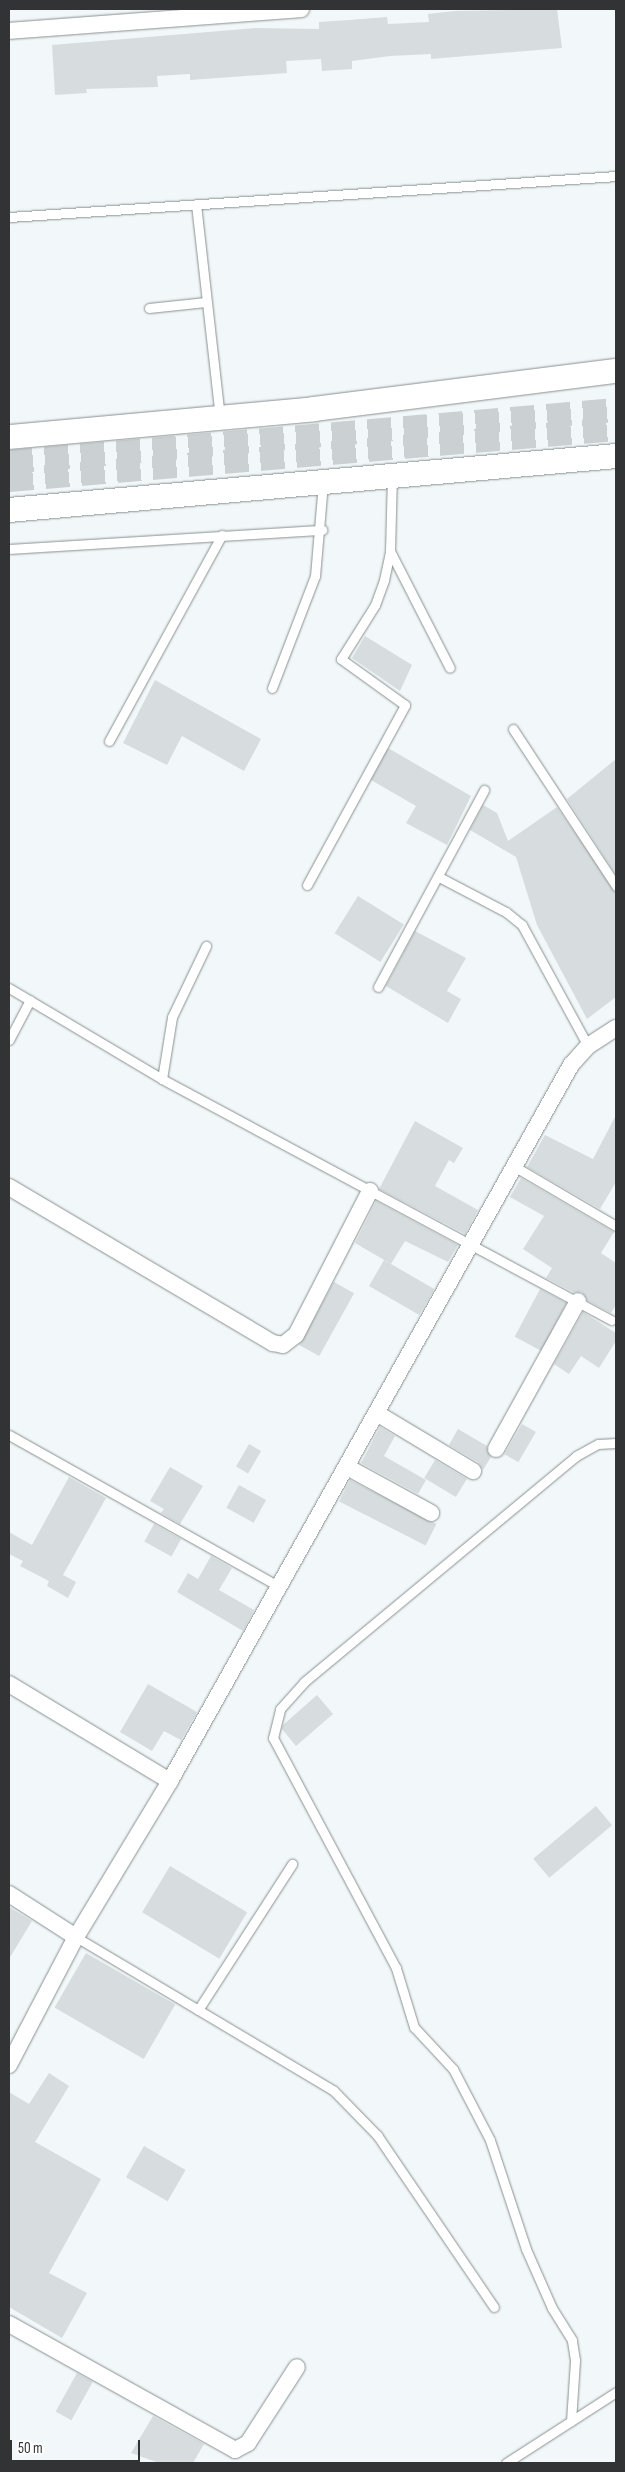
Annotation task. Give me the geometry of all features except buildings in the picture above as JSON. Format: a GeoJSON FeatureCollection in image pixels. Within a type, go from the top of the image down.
{"type":"FeatureCollection","features":[{"type":"Feature","properties":{"kind":"main road"},"geometry":{"type":"LineString","coordinates":[[9,438],[220,418],[616,371]]}},
{"type":"Feature","properties":{"kind":"main road"},"geometry":{"type":"LineString","coordinates":[[9,510],[616,456]]}},
{"type":"Feature","properties":{"kind":"street"},"geometry":{"type":"LineString","coordinates":[[9,31],[301,9]]}},
{"type":"Feature","properties":{"kind":"street"},"geometry":{"type":"LineString","coordinates":[[9,2065],[76,1937],[170,1781],[278,1586],[517,1168],[571,1066],[588,1046],[616,1028]]}},
{"type":"Feature","properties":{"kind":"street"},"geometry":{"type":"LineString","coordinates":[[9,1187],[274,1343],[283,1345],[296,1335],[370,1191]]}},
{"type":"Feature","properties":{"kind":"street"},"geometry":{"type":"LineString","coordinates":[[496,1449],[578,1301]]}},
{"type":"Feature","properties":{"kind":"street"},"geometry":{"type":"LineString","coordinates":[[378,1414],[473,1471]]}},
{"type":"Feature","properties":{"kind":"street"},"geometry":{"type":"LineString","coordinates":[[347,1466],[431,1514]]}},
{"type":"Feature","properties":{"kind":"street"},"geometry":{"type":"LineString","coordinates":[[9,1684],[170,1781]]}},
{"type":"Feature","properties":{"kind":"street"},"geometry":{"type":"LineString","coordinates":[[9,1894],[76,1937]]}},
{"type":"Feature","properties":{"kind":"street"},"geometry":{"type":"LineString","coordinates":[[9,2324],[235,2450],[248,2443],[297,2367]]}},
{"type":"Feature","properties":{"kind":"lane"},"geometry":{"type":"LineString","coordinates":[[9,217],[616,176]]}},
{"type":"Feature","properties":{"kind":"lane"},"geometry":{"type":"LineString","coordinates":[[196,204],[220,418]]}},
{"type":"Feature","properties":{"kind":"lane"},"geometry":{"type":"LineString","coordinates":[[149,308],[206,302]]}},
{"type":"Feature","properties":{"kind":"lane"},"geometry":{"type":"LineString","coordinates":[[307,885],[406,706],[341,659],[375,604],[390,551],[392,477]]}},
{"type":"Feature","properties":{"kind":"lane"},"geometry":{"type":"LineString","coordinates":[[272,688],[315,576],[322,530],[323,482]]}},
{"type":"Feature","properties":{"kind":"lane"},"geometry":{"type":"LineString","coordinates":[[9,548],[322,530]]}},
{"type":"Feature","properties":{"kind":"lane"},"geometry":{"type":"LineString","coordinates":[[110,740],[222,535]]}},
{"type":"Feature","properties":{"kind":"lane"},"geometry":{"type":"LineString","coordinates":[[390,551],[450,668]]}},
{"type":"Feature","properties":{"kind":"lane"},"geometry":{"type":"LineString","coordinates":[[513,729],[616,886]]}},
{"type":"Feature","properties":{"kind":"lane"},"geometry":{"type":"LineString","coordinates":[[378,987],[439,877],[484,790]]}},
{"type":"Feature","properties":{"kind":"lane"},"geometry":{"type":"LineString","coordinates":[[439,877],[506,912],[522,925],[588,1046]]}},
{"type":"Feature","properties":{"kind":"lane"},"geometry":{"type":"LineString","coordinates":[[162,1079],[172,1017],[206,946]]}},
{"type":"Feature","properties":{"kind":"lane"},"geometry":{"type":"LineString","coordinates":[[9,988],[162,1079],[611,1320]]}},
{"type":"Feature","properties":{"kind":"lane"},"geometry":{"type":"LineString","coordinates":[[9,1040],[30,1000]]}},
{"type":"Feature","properties":{"kind":"lane"},"geometry":{"type":"LineString","coordinates":[[517,1168],[616,1226]]}},
{"type":"Feature","properties":{"kind":"lane"},"geometry":{"type":"LineString","coordinates":[[9,1435],[278,1586]]}},
{"type":"Feature","properties":{"kind":"lane"},"geometry":{"type":"LineString","coordinates":[[571,2421],[576,2360],[572,2340],[552,2308],[526,2249],[490,2140],[453,2069],[414,2027],[396,1968],[273,1738],[280,1709],[304,1682],[576,1456],[598,1444],[616,1443]]}},
{"type":"Feature","properties":{"kind":"lane"},"geometry":{"type":"LineString","coordinates":[[198,2010],[292,1864]]}},
{"type":"Feature","properties":{"kind":"lane"},"geometry":{"type":"LineString","coordinates":[[76,1937],[334,2091],[377,2135],[494,2306]]}},
{"type":"Feature","properties":{"kind":"lane"},"geometry":{"type":"LineString","coordinates":[[506,2463],[616,2392]]}},
{"type":"Feature","properties":{"kind":"tunnel"},"geometry":{"type":"LineString","coordinates":[[9,462],[616,410]]}},
{"type":"Feature","properties":{"kind":"tunnel"},"geometry":{"type":"LineString","coordinates":[[9,480],[616,429]]}}]}
